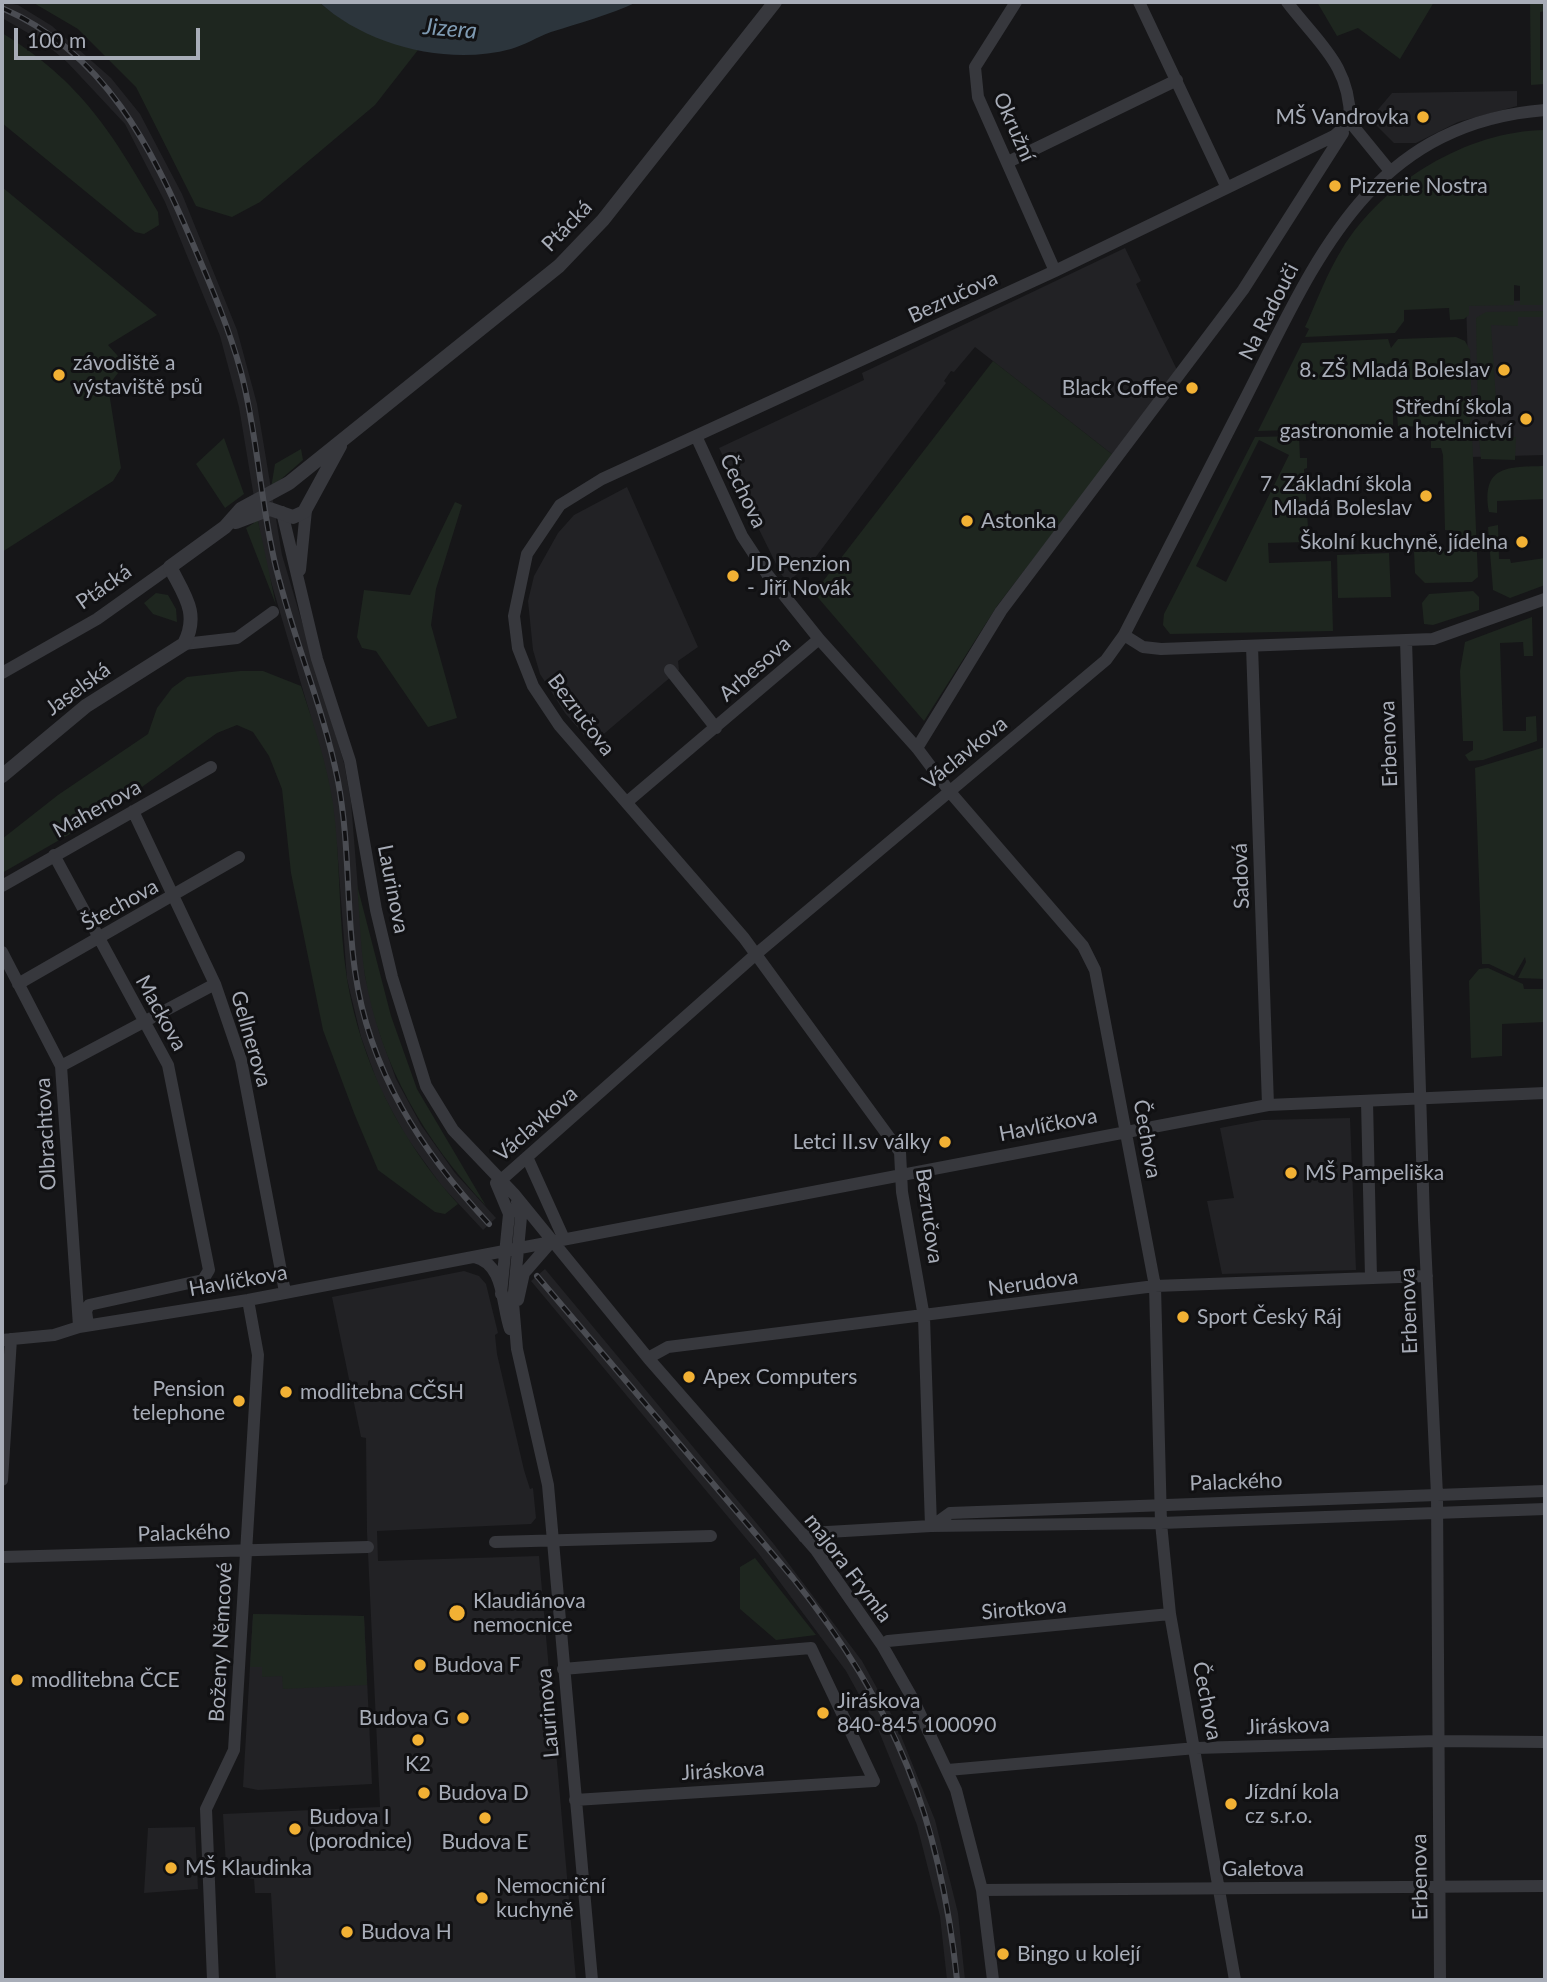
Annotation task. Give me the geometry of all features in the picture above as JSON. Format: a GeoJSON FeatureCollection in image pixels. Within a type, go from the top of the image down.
{"type":"FeatureCollection","features":[{"type":"Feature","properties":{"kind":"street","name":"Ptácká"},"geometry":{"type":"LineString","coordinates":[[2,673],[88,625],[225,527],[242,509],[289,483],[568,258],[623,196],[775,2]]}},
{"type":"Feature","properties":{"kind":"street","name":"Okružní"},"geometry":{"type":"LineString","coordinates":[[1016,2],[975,67],[978,97],[1055,271]]}},
{"type":"Feature","properties":{"kind":"street"},"geometry":{"type":"LineString","coordinates":[[1139,2],[1226,186]]}},
{"type":"Feature","properties":{"kind":"street"},"geometry":{"type":"LineString","coordinates":[[917,748],[1001,611],[1235,300],[1350,122],[1350,106],[1341,71],[1324,42],[1287,2]]}},
{"type":"Feature","properties":{"kind":"street"},"geometry":{"type":"LineString","coordinates":[[1008,162],[1177,80]]}},
{"type":"Feature","properties":{"kind":"street","name":"Na Radouči"},"geometry":{"type":"LineString","coordinates":[[1124,635],[1322,251],[1346,218],[1390,172],[1418,150],[1457,130],[1505,116],[1545,110]]}},
{"type":"Feature","properties":{"kind":"street"},"geometry":{"type":"LineString","coordinates":[[1350,122],[1390,172]]}},
{"type":"Feature","properties":{"kind":"street","name":"Bezručova"},"geometry":{"type":"LineString","coordinates":[[931,1526],[924,1317],[901,1174],[902,1159],[894,1142],[744,938],[559,725],[533,686],[517,637],[514,616],[527,554],[560,505],[602,479],[1055,271],[1334,136],[1350,122]]}},
{"type":"Feature","properties":{"kind":"street","name":"Ptácká"},"geometry":{"type":"LineString","coordinates":[[311,495],[346,436]]}},
{"type":"Feature","properties":{"kind":"street","name":"Čechova"},"geometry":{"type":"LineString","coordinates":[[696,436],[742,536],[819,639],[917,748],[950,792],[1083,946],[1095,970],[1107,1020],[1155,1286],[1161,1523],[1170,1614],[1196,1748],[1235,1980]]}},
{"type":"Feature","properties":{"kind":"street"},"geometry":{"type":"LineString","coordinates":[[304,482],[311,495],[306,510],[293,517],[282,512],[280,499],[289,483],[304,482]]}},
{"type":"Feature","properties":{"kind":"street","name":"Ptácká"},"geometry":{"type":"LineString","coordinates":[[225,527],[265,510],[282,512]]}},
{"type":"Feature","properties":{"kind":"street","name":"Laurinova"},"geometry":{"type":"LineString","coordinates":[[300,581],[306,510]]}},
{"type":"Feature","properties":{"kind":"street","name":"Laurinova"},"geometry":{"type":"LineString","coordinates":[[282,512],[317,659],[350,761],[376,910],[408,1036],[426,1086],[444,1119],[487,1168],[558,1240]]}},
{"type":"Feature","properties":{"kind":"street"},"geometry":{"type":"LineString","coordinates":[[170,567],[192,612],[191,631],[184,644]]}},
{"type":"Feature","properties":{"kind":"street"},"geometry":{"type":"LineString","coordinates":[[1124,635],[1150,649],[1440,638],[1545,600]]}},
{"type":"Feature","properties":{"kind":"street","name":"Jaselská"},"geometry":{"type":"LineString","coordinates":[[2,776],[86,706],[184,644],[237,638],[273,612]]}},
{"type":"Feature","properties":{"kind":"street","name":"Václavkova"},"geometry":{"type":"LineString","coordinates":[[500,1181],[755,955],[1099,667],[1124,635]]}},
{"type":"Feature","properties":{"kind":"street","name":"Arbesova"},"geometry":{"type":"LineString","coordinates":[[627,802],[819,639]]}},
{"type":"Feature","properties":{"kind":"street","name":"Erbenova"},"geometry":{"type":"LineString","coordinates":[[1406,640],[1437,1495],[1440,1980]]}},
{"type":"Feature","properties":{"kind":"street","name":"Sadová"},"geometry":{"type":"LineString","coordinates":[[1252,646],[1268,1104]]}},
{"type":"Feature","properties":{"kind":"street","name":"Arbesova"},"geometry":{"type":"LineString","coordinates":[[670,670],[716,728]]}},
{"type":"Feature","properties":{"kind":"street","name":"Mahenova"},"geometry":{"type":"LineString","coordinates":[[2,886],[211,766]]}},
{"type":"Feature","properties":{"kind":"street","name":"Gellnerova"},"geometry":{"type":"LineString","coordinates":[[133,811],[215,984],[241,1060],[285,1292]]}},
{"type":"Feature","properties":{"kind":"street","name":"Mackova"},"geometry":{"type":"LineString","coordinates":[[54,855],[168,1065],[209,1270],[203,1280],[89,1305],[84,1326]]}},
{"type":"Feature","properties":{"kind":"street","name":"Štechova"},"geometry":{"type":"LineString","coordinates":[[18,984],[239,858]]}},
{"type":"Feature","properties":{"kind":"street","name":"Olbrachtova"},"geometry":{"type":"LineString","coordinates":[[2,953],[61,1066],[84,1326]]}},
{"type":"Feature","properties":{"kind":"street"},"geometry":{"type":"LineString","coordinates":[[61,1066],[215,984]]}},
{"type":"Feature","properties":{"kind":"street","name":"Havlíčkova"},"geometry":{"type":"LineString","coordinates":[[6,1339],[54,1335],[84,1326],[248,1300],[1268,1104],[1545,1093]]}},
{"type":"Feature","properties":{"kind":"street"},"geometry":{"type":"LineString","coordinates":[[1367,1101],[1371,1278]]}},
{"type":"Feature","properties":{"kind":"street"},"geometry":{"type":"LineString","coordinates":[[516,1328],[524,1273],[558,1240],[527,1157]]}},
{"type":"Feature","properties":{"kind":"street"},"geometry":{"type":"LineString","coordinates":[[487,1168],[507,1205],[512,1248]]}},
{"type":"Feature","properties":{"kind":"street"},"geometry":{"type":"LineString","coordinates":[[501,1294],[522,1217],[514,1195]]}},
{"type":"Feature","properties":{"kind":"street"},"geometry":{"type":"LineString","coordinates":[[475,1255],[497,1243],[509,1226]]}},
{"type":"Feature","properties":{"kind":"street","name":"majora Frymla"},"geometry":{"type":"LineString","coordinates":[[558,1240],[648,1358],[804,1537],[882,1645],[948,1770],[982,1890],[993,1980]]}},
{"type":"Feature","properties":{"kind":"street","name":"Laurinova"},"geometry":{"type":"LineString","coordinates":[[512,1248],[517,1349],[548,1485],[592,1980]]}},
{"type":"Feature","properties":{"kind":"street"},"geometry":{"type":"LineString","coordinates":[[475,1255],[492,1266],[517,1349]]}},
{"type":"Feature","properties":{"kind":"street","name":"Nerudova"},"geometry":{"type":"LineString","coordinates":[[648,1358],[668,1348],[1155,1286],[1427,1276]]}},
{"type":"Feature","properties":{"kind":"street","name":"Boženy Němcové"},"geometry":{"type":"LineString","coordinates":[[213,1980],[206,1809],[234,1750],[258,1356],[248,1300]]}},
{"type":"Feature","properties":{"kind":"street"},"geometry":{"type":"LineString","coordinates":[[2,1480],[6,1339]]}},
{"type":"Feature","properties":{"kind":"street","name":"Palackého"},"geometry":{"type":"LineString","coordinates":[[931,1526],[950,1513],[1545,1491]]}},
{"type":"Feature","properties":{"kind":"street"},"geometry":{"type":"LineString","coordinates":[[1293,1499],[1293,1518]]}},
{"type":"Feature","properties":{"kind":"street","name":"Palackého"},"geometry":{"type":"LineString","coordinates":[[804,1537],[810,1533],[931,1526],[1161,1523],[1545,1509]]}},
{"type":"Feature","properties":{"kind":"street"},"geometry":{"type":"LineString","coordinates":[[495,1542],[711,1536]]}},
{"type":"Feature","properties":{"kind":"street","name":"Palackého"},"geometry":{"type":"LineString","coordinates":[[2,1557],[368,1547]]}},
{"type":"Feature","properties":{"kind":"street","name":"Sirotkova"},"geometry":{"type":"LineString","coordinates":[[882,1645],[888,1641],[1170,1614]]}},
{"type":"Feature","properties":{"kind":"street","name":"Jiráskova"},"geometry":{"type":"LineString","coordinates":[[563,1669],[811,1648],[874,1781],[575,1800]]}},
{"type":"Feature","properties":{"kind":"street","name":"Jiráskova"},"geometry":{"type":"LineString","coordinates":[[948,1770],[1196,1748],[1437,1741],[1545,1742]]}},
{"type":"Feature","properties":{"kind":"street","name":"Galetova"},"geometry":{"type":"LineString","coordinates":[[982,1890],[1545,1886]]}},
{"type":"Feature","properties":{"kind":"shaded area"},"geometry":{"type":"Polygon","coordinates":[[[2,2],[18,5],[52,26],[111,78],[140,114],[182,194],[237,330],[257,404],[282,555],[344,763],[351,802],[365,976],[379,1031],[396,1079],[421,1125],[455,1173],[496,1218],[483,1230],[441,1185],[405,1135],[379,1087],[361,1037],[347,979],[337,847],[310,714],[264,558],[239,407],[220,336],[165,202],[125,124],[67,62],[42,41],[2,18],[2,2]]]}},
{"type":"Feature","properties":{"kind":"shaded area"},"geometry":{"type":"Polygon","coordinates":[[[32,2],[319,2],[353,25],[378,37],[418,50],[375,105],[260,202],[232,217],[196,206],[136,87],[78,29],[32,2]]]}},
{"type":"Feature","properties":{"kind":"shaded area"},"geometry":{"type":"Polygon","coordinates":[[[1317,2],[1434,2],[1400,59],[1358,28],[1337,36],[1317,2]]]}},
{"type":"Feature","properties":{"kind":"shaded area"},"geometry":{"type":"Polygon","coordinates":[[[1530,2],[1545,2],[1545,11],[1540,12],[1540,70],[1545,70],[1545,84],[1531,85],[1530,2]]]}},
{"type":"Feature","properties":{"kind":"shaded area"},"geometry":{"type":"Polygon","coordinates":[[[2,33],[53,70],[93,111],[126,158],[158,212],[159,225],[144,234],[135,232],[2,123],[2,33]]]}},
{"type":"Feature","properties":{"kind":"shaded area","name":"MŠ Vandrovka"},"geometry":{"type":"Polygon","coordinates":[[[1517,91],[1517,106],[1458,122],[1416,143],[1394,143],[1370,119],[1392,93],[1517,91]]]}},
{"type":"Feature","properties":{"kind":"shaded area"},"geometry":{"type":"Polygon","coordinates":[[[1545,130],[1545,305],[1520,305],[1520,286],[1514,285],[1514,305],[1469,306],[1469,315],[1464,319],[1450,320],[1449,308],[1404,310],[1404,321],[1395,333],[1305,337],[1309,329],[1305,327],[1342,249],[1380,202],[1404,182],[1457,150],[1516,133],[1545,130]]]}},
{"type":"Feature","properties":{"kind":"shaded area","name":"závodiště a výstaviště psů"},"geometry":{"type":"Polygon","coordinates":[[[2,187],[157,315],[108,345],[125,364],[108,386],[121,468],[113,481],[2,552],[2,187]]]}},
{"type":"Feature","properties":{"kind":"shaded area"},"geometry":{"type":"Polygon","coordinates":[[[1125,248],[1141,281],[1136,284],[1177,370],[1113,455],[975,347],[954,372],[951,371],[944,381],[946,383],[815,558],[788,582],[781,574],[719,448],[864,380],[862,373],[1125,248]]]}},
{"type":"Feature","properties":{"kind":"shaded area"},"geometry":{"type":"Polygon","coordinates":[[[1545,300],[1545,455],[1471,457],[1466,302],[1545,300]]]}},
{"type":"Feature","properties":{"kind":"shaded area"},"geometry":{"type":"Polygon","coordinates":[[[1545,311],[1545,317],[1518,317],[1518,326],[1491,325],[1497,416],[1478,417],[1476,318],[1486,312],[1545,311]]]}},
{"type":"Feature","properties":{"kind":"shaded area"},"geometry":{"type":"Polygon","coordinates":[[[1456,337],[1465,341],[1470,350],[1472,418],[1469,424],[1398,427],[1396,399],[1393,399],[1393,427],[1258,431],[1302,343],[1388,339],[1391,348],[1398,339],[1456,337]]]}},
{"type":"Feature","properties":{"kind":"shaded area","name":"Astonka"},"geometry":{"type":"Polygon","coordinates":[[[993,361],[1113,455],[997,606],[924,721],[814,593],[993,361]]]}},
{"type":"Feature","properties":{"kind":"shaded area"},"geometry":{"type":"Polygon","coordinates":[[[1469,430],[1472,434],[1478,577],[1472,582],[1425,583],[1415,573],[1414,552],[1459,550],[1458,531],[1445,530],[1443,455],[1441,448],[1431,448],[1431,431],[1469,430]]]}},
{"type":"Feature","properties":{"kind":"shaded area"},"geometry":{"type":"Polygon","coordinates":[[[1299,436],[1300,458],[1307,458],[1307,468],[1304,469],[1309,542],[1268,543],[1269,563],[1331,561],[1333,631],[1170,634],[1163,625],[1164,614],[1255,437],[1299,436]],[[1259,440],[1196,566],[1226,582],[1289,455],[1259,440]]]}},
{"type":"Feature","properties":{"kind":"shaded area"},"geometry":{"type":"Polygon","coordinates":[[[1516,437],[1515,460],[1481,459],[1479,438],[1516,437]]]}},
{"type":"Feature","properties":{"kind":"shaded area"},"geometry":{"type":"Polygon","coordinates":[[[224,438],[244,494],[225,508],[196,464],[224,438]]]}},
{"type":"Feature","properties":{"kind":"shaded area"},"geometry":{"type":"Polygon","coordinates":[[[301,449],[303,460],[271,488],[275,464],[301,449]]]}},
{"type":"Feature","properties":{"kind":"shaded area"},"geometry":{"type":"Polygon","coordinates":[[[1545,466],[1545,499],[1497,501],[1497,513],[1489,512],[1489,485],[1493,477],[1509,469],[1545,466]]]}},
{"type":"Feature","properties":{"kind":"shaded area"},"geometry":{"type":"Polygon","coordinates":[[[627,487],[698,647],[678,661],[679,670],[592,744],[565,713],[540,674],[533,650],[528,601],[534,576],[558,533],[574,515],[627,487]]]}},
{"type":"Feature","properties":{"kind":"shaded area"},"geometry":{"type":"Polygon","coordinates":[[[455,502],[462,505],[436,589],[431,625],[457,718],[428,727],[376,651],[362,648],[357,637],[364,590],[410,595],[455,502]]]}},
{"type":"Feature","properties":{"kind":"shaded area"},"geometry":{"type":"Polygon","coordinates":[[[257,516],[276,605],[246,528],[254,523],[252,519],[257,516]]]}},
{"type":"Feature","properties":{"kind":"shaded area"},"geometry":{"type":"Polygon","coordinates":[[[1498,525],[1499,559],[1510,559],[1511,563],[1545,558],[1545,585],[1510,598],[1493,590],[1488,527],[1498,525]]]}},
{"type":"Feature","properties":{"kind":"shaded area"},"geometry":{"type":"Polygon","coordinates":[[[1389,553],[1391,597],[1338,598],[1337,555],[1389,553]]]}},
{"type":"Feature","properties":{"kind":"shaded area"},"geometry":{"type":"Polygon","coordinates":[[[1473,591],[1479,597],[1479,610],[1433,625],[1424,624],[1422,603],[1429,594],[1473,591]]]}},
{"type":"Feature","properties":{"kind":"shaded area"},"geometry":{"type":"Polygon","coordinates":[[[156,593],[168,595],[176,609],[177,622],[153,614],[144,603],[156,593]]]}},
{"type":"Feature","properties":{"kind":"shaded area"},"geometry":{"type":"Polygon","coordinates":[[[1532,617],[1533,656],[1524,656],[1523,642],[1500,643],[1503,731],[1526,731],[1526,717],[1536,716],[1537,741],[1483,760],[1469,761],[1465,755],[1473,750],[1473,741],[1463,741],[1460,671],[1465,642],[1532,617]]]}},
{"type":"Feature","properties":{"kind":"shaded area"},"geometry":{"type":"Polygon","coordinates":[[[263,671],[301,686],[324,759],[333,804],[344,957],[353,1010],[373,1070],[401,1127],[418,1154],[458,1204],[445,1214],[435,1212],[378,1170],[354,1113],[323,1030],[291,873],[282,789],[269,756],[253,732],[237,725],[217,733],[103,815],[2,873],[2,839],[58,795],[148,734],[157,708],[172,688],[187,677],[263,671]]]}},
{"type":"Feature","properties":{"kind":"shaded area"},"geometry":{"type":"Polygon","coordinates":[[[1545,747],[1545,979],[1518,978],[1526,962],[1525,957],[1514,976],[1489,964],[1482,964],[1475,768],[1545,747]]]}},
{"type":"Feature","properties":{"kind":"shaded area"},"geometry":{"type":"Polygon","coordinates":[[[357,885],[391,1016],[417,1089],[486,1206],[443,1155],[408,1100],[394,1071],[372,1009],[365,976],[357,885]]]}},
{"type":"Feature","properties":{"kind":"shaded area"},"geometry":{"type":"Polygon","coordinates":[[[1488,968],[1523,984],[1524,989],[1545,989],[1545,1022],[1502,1024],[1502,1056],[1471,1058],[1469,981],[1479,969],[1488,968]]]}},
{"type":"Feature","properties":{"kind":"shaded area","name":"MŠ Pampeliška"},"geometry":{"type":"Polygon","coordinates":[[[1350,1118],[1356,1270],[1222,1274],[1207,1201],[1234,1198],[1220,1128],[1262,1120],[1350,1118]]]}},
{"type":"Feature","properties":{"kind":"shaded area"},"geometry":{"type":"Polygon","coordinates":[[[545,1269],[773,1543],[862,1661],[895,1721],[935,1820],[958,1913],[965,1980],[947,1980],[940,1916],[917,1825],[878,1729],[846,1671],[759,1554],[531,1281],[545,1269]]]}},
{"type":"Feature","properties":{"kind":"shaded area","name":"Klaudiánova nemocnice"},"geometry":{"type":"Polygon","coordinates":[[[464,1271],[479,1276],[486,1284],[498,1333],[495,1335],[497,1354],[524,1470],[530,1489],[533,1488],[536,1518],[531,1524],[377,1531],[378,1561],[539,1556],[576,1980],[276,1980],[271,1893],[255,1893],[254,1879],[247,1878],[246,1865],[226,1865],[223,1814],[380,1807],[367,1532],[366,1438],[361,1437],[332,1297],[464,1271]]]}},
{"type":"Feature","properties":{"kind":"shaded area"},"geometry":{"type":"Polygon","coordinates":[[[755,1558],[816,1635],[776,1640],[740,1609],[740,1567],[755,1558]]]}},
{"type":"Feature","properties":{"kind":"shaded area"},"geometry":{"type":"Polygon","coordinates":[[[253,1614],[364,1616],[372,1784],[258,1790],[243,1787],[253,1614]]]}},
{"type":"Feature","properties":{"kind":"shaded area"},"geometry":{"type":"Polygon","coordinates":[[[253,1614],[364,1616],[367,1685],[283,1689],[282,1676],[262,1677],[262,1667],[250,1667],[253,1614]]]}},
{"type":"Feature","properties":{"kind":"shaded area","name":"MŠ Klaudinka"},"geometry":{"type":"Polygon","coordinates":[[[195,1827],[198,1889],[144,1893],[148,1828],[195,1827]]]}},
{"type":"Feature","properties":{"kind":"water","name":"Jizera"},"geometry":{"type":"Polygon","coordinates":[[[319,2],[637,2],[511,49],[487,54],[461,55],[435,53],[384,41],[338,17],[319,2]]]}},
{"type":"Feature","properties":{"kind":"railway"},"geometry":{"type":"LineString","coordinates":[[2,8],[38,27],[69,50],[97,77],[120,106],[160,172],[213,291],[241,372],[281,587],[324,725],[338,781],[355,971],[372,1042],[386,1076],[420,1138],[441,1168],[489,1224]]}},
{"type":"Feature","properties":{"kind":"railway"},"geometry":{"type":"LineString","coordinates":[[537,1276],[793,1578],[860,1672],[886,1719],[925,1815],[939,1867],[957,1980]]}},
{"type":"Feature","properties":{"kind":"place","name":"MŠ Vandrovka"},"geometry":{"type":"Point","coordinates":[1423,117]}},
{"type":"Feature","properties":{"kind":"place","name":"Pizzerie Nostra"},"geometry":{"type":"Point","coordinates":[1335,186]}},
{"type":"Feature","properties":{"kind":"place","name":"8. ZŠ Mladá Boleslav"},"geometry":{"type":"Point","coordinates":[1504,370]}},
{"type":"Feature","properties":{"kind":"place","name":"závodiště a výstaviště psů"},"geometry":{"type":"Point","coordinates":[59,375]}},
{"type":"Feature","properties":{"kind":"place","name":"Black Coffee"},"geometry":{"type":"Point","coordinates":[1192,388]}},
{"type":"Feature","properties":{"kind":"place","name":"Střední škola gastronomie a hotelnictví"},"geometry":{"type":"Point","coordinates":[1526,419]}},
{"type":"Feature","properties":{"kind":"place","name":"7. Základní škola Mladá Boleslav"},"geometry":{"type":"Point","coordinates":[1426,496]}},
{"type":"Feature","properties":{"kind":"place","name":"Astonka"},"geometry":{"type":"Point","coordinates":[967,521]}},
{"type":"Feature","properties":{"kind":"place","name":"Školní kuchyně, jídelna"},"geometry":{"type":"Point","coordinates":[1522,542]}},
{"type":"Feature","properties":{"kind":"place","name":"JD Penzion - Jiří Novák"},"geometry":{"type":"Point","coordinates":[733,576]}},
{"type":"Feature","properties":{"kind":"place","name":"Letci II.sv války"},"geometry":{"type":"Point","coordinates":[945,1142]}},
{"type":"Feature","properties":{"kind":"place","name":"MŠ Pampeliška"},"geometry":{"type":"Point","coordinates":[1291,1173]}},
{"type":"Feature","properties":{"kind":"place","name":"Sport Český Ráj"},"geometry":{"type":"Point","coordinates":[1183,1317]}},
{"type":"Feature","properties":{"kind":"place","name":"Apex Computers"},"geometry":{"type":"Point","coordinates":[689,1377]}},
{"type":"Feature","properties":{"kind":"place","name":"modlitebna CČSH"},"geometry":{"type":"Point","coordinates":[286,1392]}},
{"type":"Feature","properties":{"kind":"place","name":"Pension telephone"},"geometry":{"type":"Point","coordinates":[239,1401]}},
{"type":"Feature","properties":{"kind":"place","name":"Klaudiánova nemocnice"},"geometry":{"type":"Point","coordinates":[457,1613]}},
{"type":"Feature","properties":{"kind":"place","name":"Budova F"},"geometry":{"type":"Point","coordinates":[420,1665]}},
{"type":"Feature","properties":{"kind":"place","name":"modlitebna ČCE"},"geometry":{"type":"Point","coordinates":[17,1680]}},
{"type":"Feature","properties":{"kind":"place","name":"Jiráskova 840-845 100090"},"geometry":{"type":"Point","coordinates":[823,1713]}},
{"type":"Feature","properties":{"kind":"place","name":"Budova G"},"geometry":{"type":"Point","coordinates":[463,1718]}},
{"type":"Feature","properties":{"kind":"place","name":"K2"},"geometry":{"type":"Point","coordinates":[418,1740]}},
{"type":"Feature","properties":{"kind":"place","name":"Budova D"},"geometry":{"type":"Point","coordinates":[424,1793]}},
{"type":"Feature","properties":{"kind":"place","name":"Jízdní kola cz s.r.o."},"geometry":{"type":"Point","coordinates":[1231,1804]}},
{"type":"Feature","properties":{"kind":"place","name":"Budova E"},"geometry":{"type":"Point","coordinates":[485,1818]}},
{"type":"Feature","properties":{"kind":"place","name":"Budova I (porodnice)"},"geometry":{"type":"Point","coordinates":[295,1829]}},
{"type":"Feature","properties":{"kind":"place","name":"MŠ Klaudinka"},"geometry":{"type":"Point","coordinates":[171,1868]}},
{"type":"Feature","properties":{"kind":"place","name":"Nemocniční kuchyně"},"geometry":{"type":"Point","coordinates":[482,1898]}},
{"type":"Feature","properties":{"kind":"place","name":"Budova H"},"geometry":{"type":"Point","coordinates":[347,1932]}},
{"type":"Feature","properties":{"kind":"place","name":"Bingo u kolejí"},"geometry":{"type":"Point","coordinates":[1003,1954]}}]}
